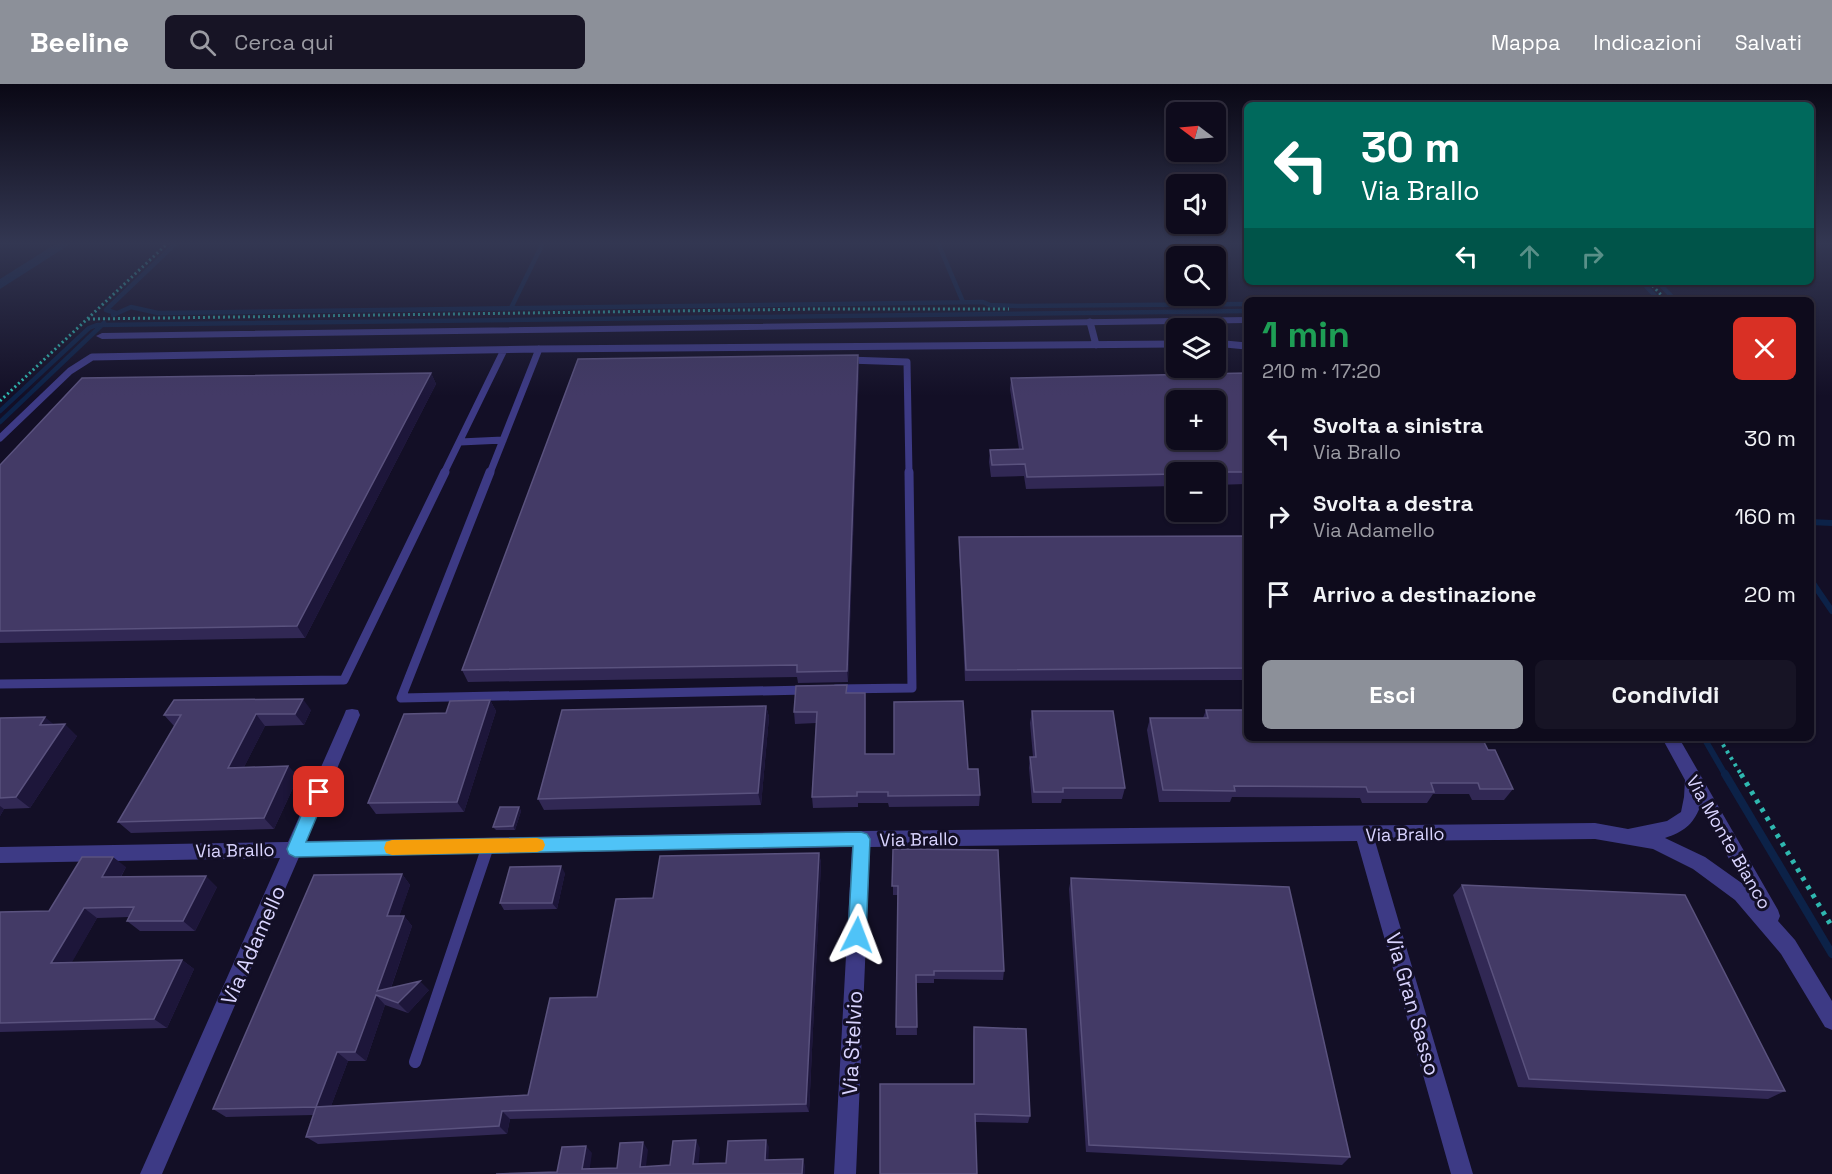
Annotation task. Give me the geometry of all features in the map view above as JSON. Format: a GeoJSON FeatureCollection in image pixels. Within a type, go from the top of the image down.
{"type":"FeatureCollection","features":[{"type":"Feature","properties":{"kind":"street"},"geometry":{"type":"LineString","coordinates":[[102,336],[1244,320]]}},
{"type":"Feature","properties":{"kind":"street","name":"Via Adamello"},"geometry":{"type":"LineString","coordinates":[[151,1174],[295,849],[351,715]]}},
{"type":"Feature","properties":{"kind":"street","name":"Via Monte Bianco"},"geometry":{"type":"LineString","coordinates":[[1672,741],[1832,1020]]}},
{"type":"Feature","properties":{"kind":"street","name":"Via Brallo"},"geometry":{"type":"LineString","coordinates":[[1621,835],[1663,830],[1689,816],[1695,800],[1690,774]]}},
{"type":"Feature","properties":{"kind":"street","name":"Via Brallo"},"geometry":{"type":"LineString","coordinates":[[0,855],[861,839],[1595,831],[1656,842]]}},
{"type":"Feature","properties":{"kind":"street","name":"Via Gran Sasso"},"geometry":{"type":"LineString","coordinates":[[1364,834],[1462,1174]]}},
{"type":"Feature","properties":{"kind":"street","name":"Via Stelvio"},"geometry":{"type":"LineString","coordinates":[[845,1174],[861,839]]}},
{"type":"Feature","properties":{"kind":"street","name":"Via Monte Bianco"},"geometry":{"type":"LineString","coordinates":[[1656,842],[1699,863],[1742,894],[1788,947]]}},
{"type":"Feature","properties":{"kind":"lane"},"geometry":{"type":"LineString","coordinates":[[1090,322],[1096,345]]}},
{"type":"Feature","properties":{"kind":"lane"},"geometry":{"type":"LineString","coordinates":[[0,438],[70,371],[92,357],[539,349],[1166,344]]}},
{"type":"Feature","properties":{"kind":"lane"},"geometry":{"type":"LineString","coordinates":[[1226,344],[1244,346]]}},
{"type":"Feature","properties":{"kind":"lane"},"geometry":{"type":"LineString","coordinates":[[539,349],[401,698],[817,689]]}},
{"type":"Feature","properties":{"kind":"lane"},"geometry":{"type":"LineString","coordinates":[[0,684],[344,680],[504,350]]}},
{"type":"Feature","properties":{"kind":"lane"},"geometry":{"type":"LineString","coordinates":[[829,689],[912,688],[907,362],[837,359]]}},
{"type":"Feature","properties":{"kind":"lane"},"geometry":{"type":"LineString","coordinates":[[460,441],[502,440]]}},
{"type":"Feature","properties":{"kind":"lane"},"geometry":{"type":"LineString","coordinates":[[415,1062],[488,846]]}},
{"type":"Feature","properties":{"kind":"path"},"geometry":{"type":"LineString","coordinates":[[0,401],[114,294]]}},
{"type":"Feature","properties":{"kind":"path"},"geometry":{"type":"LineString","coordinates":[[88,319],[806,309],[1013,309]]}},
{"type":"Feature","properties":{"kind":"path"},"geometry":{"type":"LineString","coordinates":[[1721,741],[1832,927]]}},
{"type":"Feature","properties":{"kind":"building"},"geometry":{"type":"Polygon","coordinates":[[[858,355],[847,671],[797,672],[797,665],[462,670],[578,359],[858,355]]]}},
{"type":"Feature","properties":{"kind":"building"},"geometry":{"type":"Polygon","coordinates":[[[431,373],[297,626],[0,631],[0,465],[82,378],[431,373]]]}},
{"type":"Feature","properties":{"kind":"building"},"geometry":{"type":"Polygon","coordinates":[[[1226,373],[1244,373],[1244,472],[1226,472],[1226,462],[1166,462],[1166,474],[1027,477],[1025,464],[992,465],[990,450],[1023,449],[1011,378],[1166,375],[1166,378],[1226,378],[1226,373]]]}},
{"type":"Feature","properties":{"kind":"building"},"geometry":{"type":"Polygon","coordinates":[[[1244,536],[1244,668],[966,670],[959,537],[1244,536]]]}},
{"type":"Feature","properties":{"kind":"building"},"geometry":{"type":"Polygon","coordinates":[[[847,685],[846,693],[865,693],[865,754],[894,754],[894,702],[963,701],[968,769],[978,769],[980,795],[888,796],[888,792],[857,792],[857,796],[812,797],[817,712],[794,712],[796,686],[847,685]]]}},
{"type":"Feature","properties":{"kind":"building"},"geometry":{"type":"Polygon","coordinates":[[[303,699],[295,714],[256,714],[228,768],[288,766],[264,818],[118,822],[181,715],[164,715],[174,700],[303,699]]]}},
{"type":"Feature","properties":{"kind":"building"},"geometry":{"type":"Polygon","coordinates":[[[490,700],[457,802],[368,803],[404,714],[446,713],[450,701],[490,700]]]}},
{"type":"Feature","properties":{"kind":"building"},"geometry":{"type":"Polygon","coordinates":[[[766,706],[758,793],[538,799],[562,710],[766,706]]]}},
{"type":"Feature","properties":{"kind":"building"},"geometry":{"type":"Polygon","coordinates":[[[1206,710],[1244,710],[1244,741],[1484,741],[1488,750],[1495,750],[1513,789],[1480,789],[1478,783],[1431,783],[1434,792],[1368,792],[1366,787],[1234,786],[1235,791],[1163,790],[1150,718],[1208,718],[1206,710]]]}},
{"type":"Feature","properties":{"kind":"building"},"geometry":{"type":"Polygon","coordinates":[[[1032,711],[1113,711],[1125,788],[1063,788],[1063,792],[1034,792],[1030,757],[1036,757],[1032,711]]]}},
{"type":"Feature","properties":{"kind":"building"},"geometry":{"type":"Polygon","coordinates":[[[45,717],[40,725],[65,724],[16,797],[0,798],[0,718],[45,717]]]}},
{"type":"Feature","properties":{"kind":"building"},"geometry":{"type":"Polygon","coordinates":[[[500,807],[519,807],[513,826],[493,827],[500,807]]]}},
{"type":"Feature","properties":{"kind":"building"},"geometry":{"type":"Polygon","coordinates":[[[893,849],[998,850],[1004,971],[934,971],[934,975],[916,975],[917,1027],[896,1027],[898,886],[892,886],[893,849]]]}},
{"type":"Feature","properties":{"kind":"building"},"geometry":{"type":"Polygon","coordinates":[[[819,853],[806,1104],[502,1111],[499,1126],[306,1137],[316,1107],[528,1095],[550,998],[597,997],[616,899],[653,898],[660,856],[819,853]]]}},
{"type":"Feature","properties":{"kind":"building"},"geometry":{"type":"Polygon","coordinates":[[[82,857],[113,857],[102,877],[206,876],[183,921],[127,921],[134,907],[84,908],[51,963],[182,960],[154,1019],[0,1023],[0,912],[49,911],[82,857]]]}},
{"type":"Feature","properties":{"kind":"building"},"geometry":{"type":"Polygon","coordinates":[[[561,866],[552,903],[500,903],[510,867],[561,866]]]}},
{"type":"Feature","properties":{"kind":"building"},"geometry":{"type":"Polygon","coordinates":[[[402,874],[387,916],[404,916],[377,991],[420,981],[398,1003],[376,995],[355,1052],[337,1052],[316,1107],[213,1109],[314,875],[402,874]]]}},
{"type":"Feature","properties":{"kind":"building"},"geometry":{"type":"Polygon","coordinates":[[[1071,878],[1289,887],[1350,1157],[1089,1145],[1071,878]]]}},
{"type":"Feature","properties":{"kind":"building"},"geometry":{"type":"Polygon","coordinates":[[[1462,885],[1685,895],[1785,1091],[1529,1079],[1462,885]]]}},
{"type":"Feature","properties":{"kind":"building"},"geometry":{"type":"Polygon","coordinates":[[[974,1027],[1026,1029],[1030,1116],[975,1114],[977,1174],[880,1174],[880,1084],[974,1084],[974,1027]]]}},
{"type":"Feature","properties":{"kind":"building"},"geometry":{"type":"Polygon","coordinates":[[[696,1140],[693,1164],[726,1163],[728,1141],[766,1140],[765,1160],[803,1159],[802,1174],[496,1174],[557,1172],[562,1147],[586,1146],[582,1169],[617,1168],[620,1143],[643,1142],[640,1167],[670,1165],[673,1141],[696,1140]]]}},
{"type":"Feature","properties":{"kind":"waterway"},"geometry":{"type":"LineString","coordinates":[[116,313],[106,310],[123,294]]}},
{"type":"Feature","properties":{"kind":"waterway"},"geometry":{"type":"LineString","coordinates":[[511,308],[518,294]]}},
{"type":"Feature","properties":{"kind":"waterway"},"geometry":{"type":"LineString","coordinates":[[960,294],[963,302]]}},
{"type":"Feature","properties":{"kind":"waterway"},"geometry":{"type":"LineString","coordinates":[[1653,294],[1656,297]]}},
{"type":"Feature","properties":{"kind":"waterway"},"geometry":{"type":"LineString","coordinates":[[1669,294],[1672,297]]}},
{"type":"Feature","properties":{"kind":"waterway"},"geometry":{"type":"LineString","coordinates":[[113,315],[131,307],[158,313],[983,302],[990,305],[1019,306],[1244,304]]}},
{"type":"Feature","properties":{"kind":"waterway"},"geometry":{"type":"LineString","coordinates":[[102,325],[1244,311]]}},
{"type":"Feature","properties":{"kind":"waterway"},"geometry":{"type":"LineString","coordinates":[[0,411],[89,328],[102,325]]}},
{"type":"Feature","properties":{"kind":"waterway"},"geometry":{"type":"LineString","coordinates":[[0,422],[102,325]]}},
{"type":"Feature","properties":{"kind":"waterway"},"geometry":{"type":"LineString","coordinates":[[1814,522],[1832,523]]}},
{"type":"Feature","properties":{"kind":"waterway"},"geometry":{"type":"LineString","coordinates":[[1814,585],[1832,611]]}},
{"type":"Feature","properties":{"kind":"waterway"},"geometry":{"type":"LineString","coordinates":[[1706,741],[1726,776]]}},
{"type":"Feature","properties":{"kind":"waterway"},"geometry":{"type":"LineString","coordinates":[[1725,774],[1832,954]]}},
{"type":"Feature","properties":{"kind":"slow traffic"},"geometry":{"type":"LineString","coordinates":[[392,848],[537,845]]}},
{"type":"Feature","properties":{"kind":"route"},"geometry":{"type":"LineString","coordinates":[[319,792],[295,849],[861,839],[857,935]]}}]}
